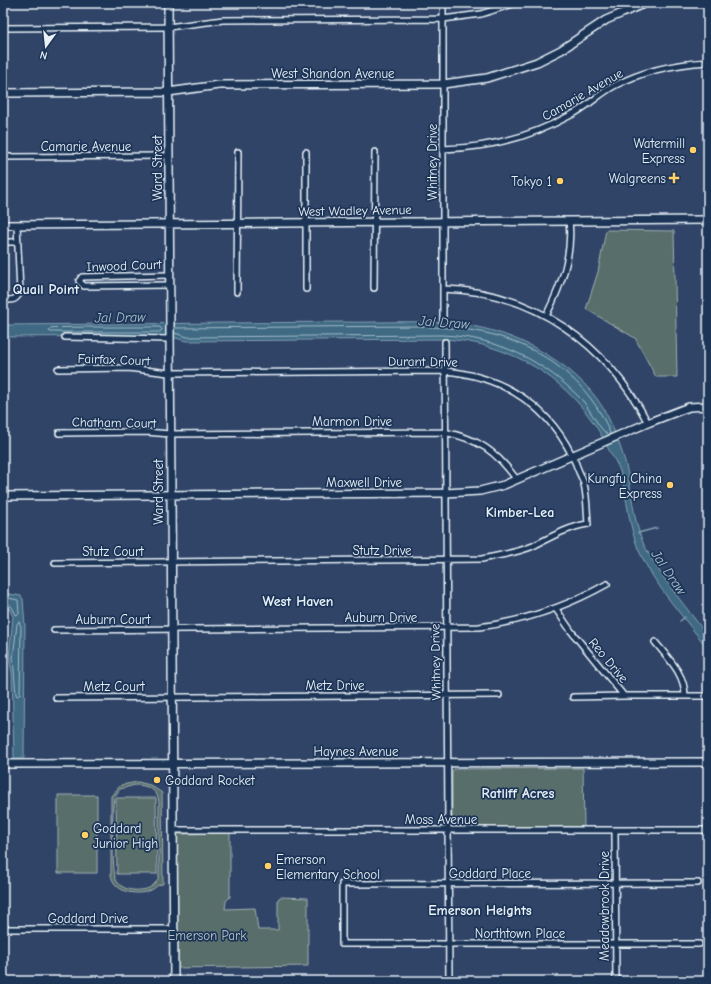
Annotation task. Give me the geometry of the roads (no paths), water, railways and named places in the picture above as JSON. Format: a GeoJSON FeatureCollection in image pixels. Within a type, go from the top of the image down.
{"type":"FeatureCollection","features":[{"type":"Feature","properties":{"kind":"street","name":"Ward Street"},"geometry":{"type":"LineString","coordinates":[[168,3],[169,373],[174,981]]}},
{"type":"Feature","properties":{"kind":"street","name":"Whitney Drive"},"geometry":{"type":"LineString","coordinates":[[443,3],[443,321]]}},
{"type":"Feature","properties":{"kind":"street"},"geometry":{"type":"LineString","coordinates":[[3,28],[168,27],[223,20],[443,19],[481,14],[516,3]]}},
{"type":"Feature","properties":{"kind":"street","name":"West Shandon Avenue"},"geometry":{"type":"LineString","coordinates":[[3,93],[168,92],[219,85],[443,84],[487,78],[537,62],[561,50],[606,20],[646,3]]}},
{"type":"Feature","properties":{"kind":"street","name":"Camarie Avenue"},"geometry":{"type":"LineString","coordinates":[[443,149],[497,144],[519,138],[573,114],[614,86],[648,71],[678,63],[708,62]]}},
{"type":"Feature","properties":{"kind":"street"},"geometry":{"type":"LineString","coordinates":[[237,292],[238,152]]}},
{"type":"Feature","properties":{"kind":"street"},"geometry":{"type":"LineString","coordinates":[[306,152],[306,289]]}},
{"type":"Feature","properties":{"kind":"street"},"geometry":{"type":"LineString","coordinates":[[374,152],[374,288]]}},
{"type":"Feature","properties":{"kind":"street","name":"Camarie Avenue"},"geometry":{"type":"LineString","coordinates":[[3,157],[169,156]]}},
{"type":"Feature","properties":{"kind":"street","name":"West Wadley Avenue"},"geometry":{"type":"LineString","coordinates":[[3,225],[708,220]]}},
{"type":"Feature","properties":{"kind":"street"},"geometry":{"type":"LineString","coordinates":[[546,316],[561,285],[567,263],[570,235],[569,221]]}},
{"type":"Feature","properties":{"kind":"street"},"geometry":{"type":"LineString","coordinates":[[3,300],[14,300],[18,297],[20,292],[17,225]]}},
{"type":"Feature","properties":{"kind":"street"},"geometry":{"type":"LineString","coordinates":[[3,242],[18,242]]}},
{"type":"Feature","properties":{"kind":"street","name":"Inwood Court"},"geometry":{"type":"LineString","coordinates":[[169,275],[82,277],[79,281],[84,286],[169,285]]}},
{"type":"Feature","properties":{"kind":"street"},"geometry":{"type":"LineString","coordinates":[[443,289],[470,291],[498,297],[525,306],[568,329],[602,357],[623,381],[648,423]]}},
{"type":"Feature","properties":{"kind":"street"},"geometry":{"type":"LineString","coordinates":[[65,337],[169,339]]}},
{"type":"Feature","properties":{"kind":"street","name":"Whitney Drive"},"geometry":{"type":"LineString","coordinates":[[445,342],[444,432],[449,981]]}},
{"type":"Feature","properties":{"kind":"street","name":"Fairfax Court"},"geometry":{"type":"LineString","coordinates":[[58,368],[128,368],[169,373]]}},
{"type":"Feature","properties":{"kind":"street","name":"Durant Drive"},"geometry":{"type":"LineString","coordinates":[[169,373],[444,371],[464,373],[484,378],[521,396],[547,418],[563,438],[584,484],[588,524]]}},
{"type":"Feature","properties":{"kind":"street","name":"Maxwell Drive"},"geometry":{"type":"LineString","coordinates":[[3,496],[445,493],[480,491],[517,480],[600,443],[689,407],[708,406]]}},
{"type":"Feature","properties":{"kind":"street","name":"Chatham Court"},"geometry":{"type":"LineString","coordinates":[[59,432],[146,432],[170,434]]}},
{"type":"Feature","properties":{"kind":"street","name":"Marmon Drive"},"geometry":{"type":"LineString","coordinates":[[170,434],[444,432],[466,436],[486,446],[504,462],[517,480]]}},
{"type":"Feature","properties":{"kind":"street","name":"Stutz Drive"},"geometry":{"type":"LineString","coordinates":[[171,562],[482,559],[512,553],[532,546],[567,529],[588,524]]}},
{"type":"Feature","properties":{"kind":"street","name":"Stutz Court"},"geometry":{"type":"LineString","coordinates":[[55,563],[171,562]]}},
{"type":"Feature","properties":{"kind":"street","name":"Auburn Drive"},"geometry":{"type":"LineString","coordinates":[[171,630],[446,628],[500,624],[556,609],[581,599],[606,584]]}},
{"type":"Feature","properties":{"kind":"street","name":"Reo Drive"},"geometry":{"type":"LineString","coordinates":[[556,609],[571,631],[624,696],[708,696]]}},
{"type":"Feature","properties":{"kind":"street","name":"Auburn Court"},"geometry":{"type":"LineString","coordinates":[[54,630],[171,630]]}},
{"type":"Feature","properties":{"kind":"street"},"geometry":{"type":"LineString","coordinates":[[655,642],[682,677],[685,686],[685,696]]}},
{"type":"Feature","properties":{"kind":"street","name":"Metz Drive"},"geometry":{"type":"LineString","coordinates":[[172,697],[499,695]]}},
{"type":"Feature","properties":{"kind":"street"},"geometry":{"type":"LineString","coordinates":[[573,697],[624,696]]}},
{"type":"Feature","properties":{"kind":"street","name":"Metz Court"},"geometry":{"type":"LineString","coordinates":[[56,698],[172,697]]}},
{"type":"Feature","properties":{"kind":"street","name":"Haynes Avenue"},"geometry":{"type":"LineString","coordinates":[[3,764],[708,762]]}},
{"type":"Feature","properties":{"kind":"street","name":"Moss Avenue"},"geometry":{"type":"LineString","coordinates":[[173,830],[708,830]]}},
{"type":"Feature","properties":{"kind":"street","name":"Meadowbrook Drive"},"geometry":{"type":"LineString","coordinates":[[615,830],[616,981]]}},
{"type":"Feature","properties":{"kind":"street","name":"Goddard Place"},"geometry":{"type":"LineString","coordinates":[[342,944],[342,884],[698,883]]}},
{"type":"Feature","properties":{"kind":"street","name":"Goddard Drive"},"geometry":{"type":"LineString","coordinates":[[3,929],[174,929]]}},
{"type":"Feature","properties":{"kind":"street","name":"Northtown Place"},"geometry":{"type":"LineString","coordinates":[[342,944],[698,944]]}},
{"type":"Feature","properties":{"kind":"water"},"geometry":{"type":"Polygon","coordinates":[[[406,322],[456,324],[491,330],[511,337],[550,356],[583,383],[596,398],[607,415],[618,440],[628,473],[636,522],[644,545],[658,570],[708,637],[708,649],[662,590],[646,565],[633,533],[620,471],[596,426],[580,405],[562,387],[541,371],[518,358],[494,348],[469,342],[442,339],[186,341],[163,336],[3,337],[3,325],[406,322]]]}},
{"type":"Feature","properties":{"kind":"water"},"geometry":{"type":"Polygon","coordinates":[[[3,593],[21,596],[23,599],[25,626],[24,758],[14,758],[12,673],[9,658],[13,617],[10,610],[3,605],[3,593]]]}},
{"type":"Feature","properties":{"kind":"waterway"},"geometry":{"type":"LineString","coordinates":[[638,533],[657,528]]}},
{"type":"Feature","properties":{"kind":"waterway","name":"Jal Draw"},"geometry":{"type":"LineString","coordinates":[[675,593],[682,589]]}},
{"type":"Feature","properties":{"kind":"waterway"},"geometry":{"type":"LineString","coordinates":[[680,621],[685,617]]}},
{"type":"Feature","properties":{"kind":"place","name":"Watermill Express"},"geometry":{"type":"Point","coordinates":[693,150]}},
{"type":"Feature","properties":{"kind":"place","name":"Walgreens"},"geometry":{"type":"Point","coordinates":[674,178]}},
{"type":"Feature","properties":{"kind":"place","name":"Tokyo 1"},"geometry":{"type":"Point","coordinates":[560,181]}},
{"type":"Feature","properties":{"kind":"place","name":"Kungfu China Express"},"geometry":{"type":"Point","coordinates":[670,485]}},
{"type":"Feature","properties":{"kind":"place","name":"Goddard Rocket"},"geometry":{"type":"Point","coordinates":[157,780]}},
{"type":"Feature","properties":{"kind":"place","name":"Goddard Junior High"},"geometry":{"type":"Point","coordinates":[85,835]}},
{"type":"Feature","properties":{"kind":"place","name":"Emerson Elementary School"},"geometry":{"type":"Point","coordinates":[268,866]}},
{"type":"Feature","properties":{"kind":"district","name":"Quail Point"},"geometry":{"type":"Point","coordinates":[46,289]}},
{"type":"Feature","properties":{"kind":"district","name":"Kimber-Lea"},"geometry":{"type":"Point","coordinates":[520,512]}},
{"type":"Feature","properties":{"kind":"district","name":"West Haven"},"geometry":{"type":"Point","coordinates":[298,601]}},
{"type":"Feature","properties":{"kind":"district","name":"Ratliff Acres"},"geometry":{"type":"Point","coordinates":[518,793]}},
{"type":"Feature","properties":{"kind":"district","name":"Emerson Heights"},"geometry":{"type":"Point","coordinates":[480,910]}},
{"type":"Feature","properties":{"kind":"park label","name":"Emerson Park"},"geometry":{"type":"Point","coordinates":[207,935]}}]}
